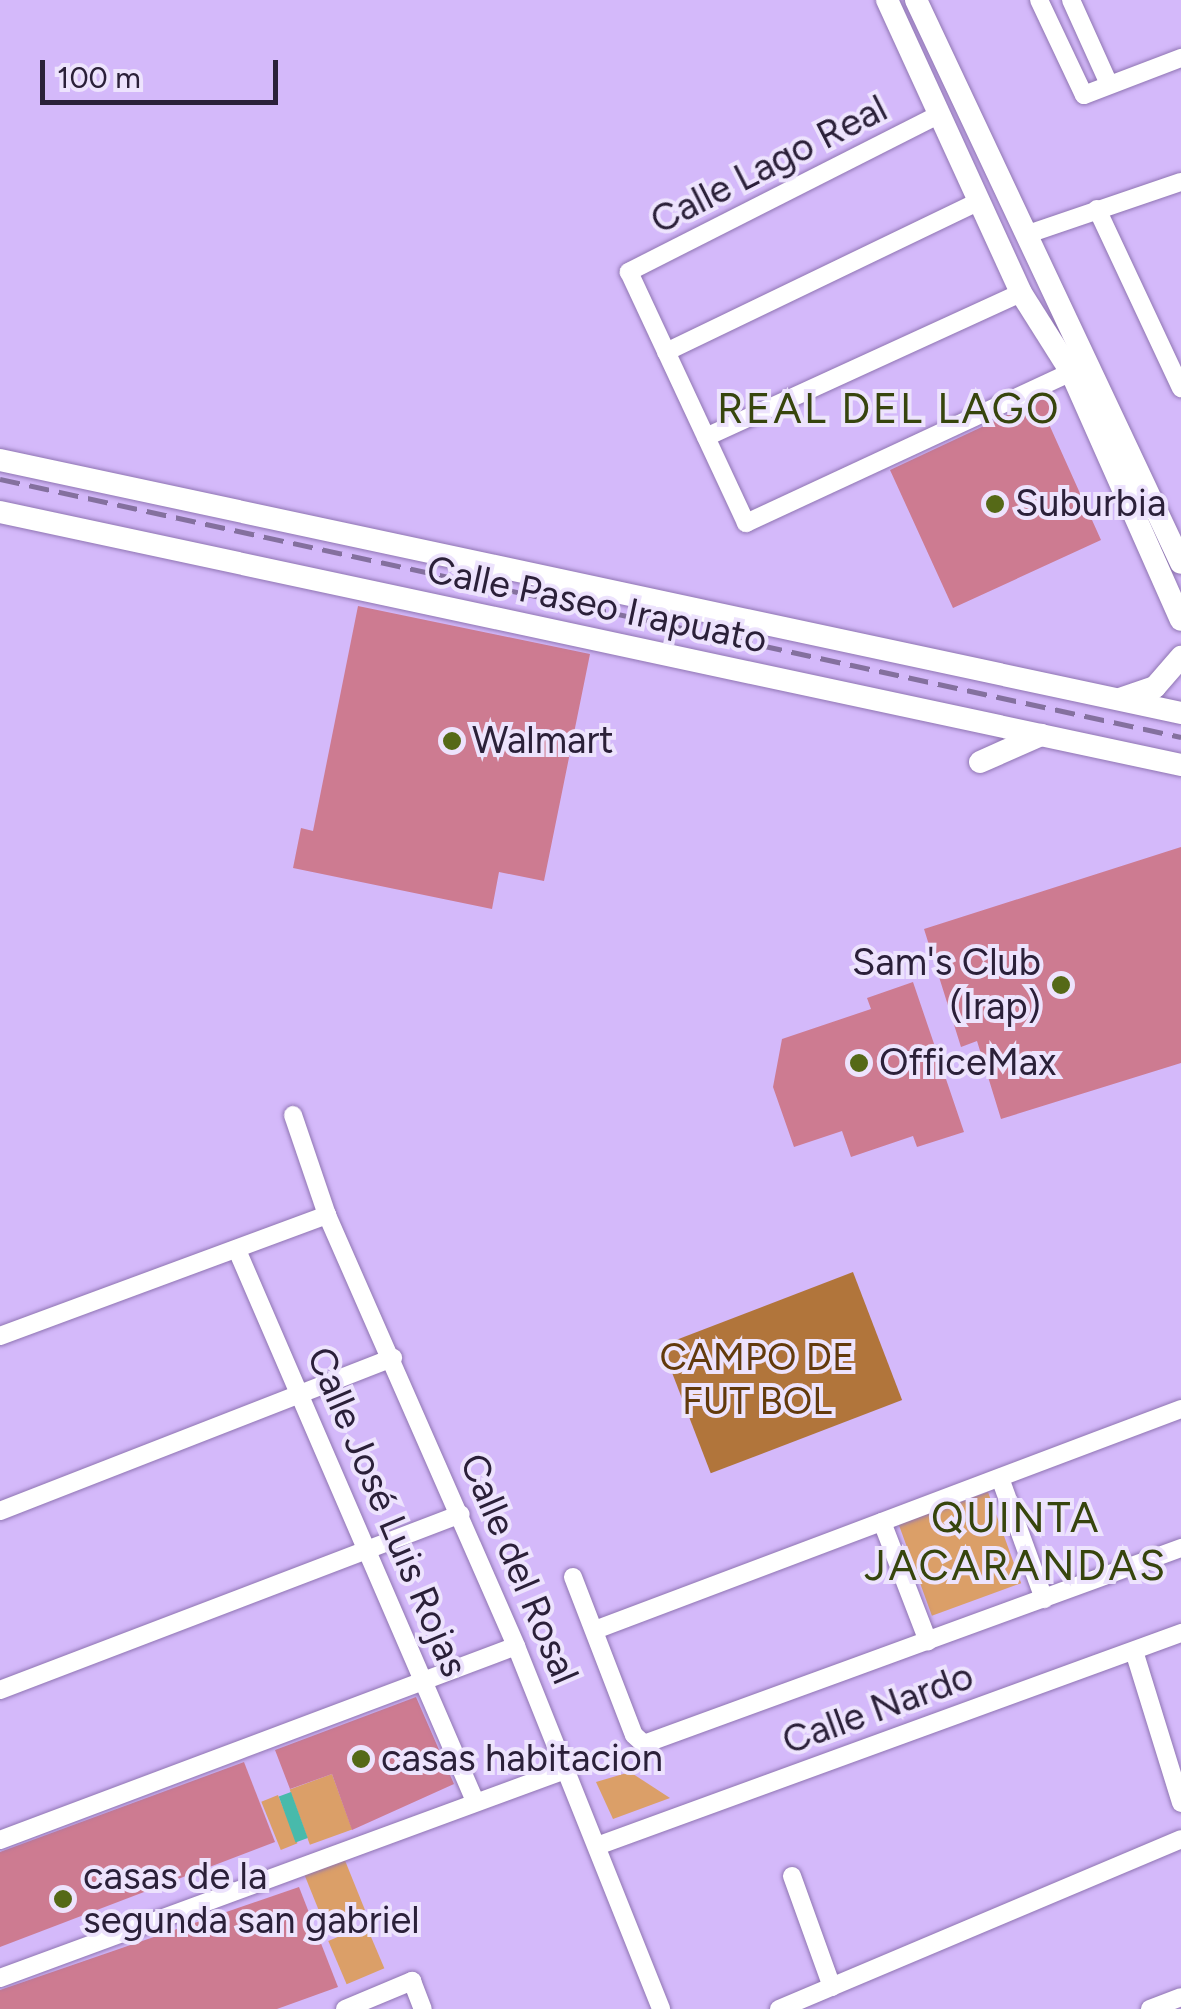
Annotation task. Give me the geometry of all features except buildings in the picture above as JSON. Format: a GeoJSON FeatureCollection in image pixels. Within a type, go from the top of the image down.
{"type":"FeatureCollection","features":[{"type":"Feature","properties":{"kind":"main road"},"geometry":{"type":"LineString","coordinates":[[886,0],[1021,293],[1071,372],[1181,620]]}},
{"type":"Feature","properties":{"kind":"main road"},"geometry":{"type":"LineString","coordinates":[[916,0],[1031,233],[1181,563]]}},
{"type":"Feature","properties":{"kind":"main road","name":"Calle Paseo Irapuato"},"geometry":{"type":"LineString","coordinates":[[0,460],[1181,713]]}},
{"type":"Feature","properties":{"kind":"main road","name":"Calle Paseo Irapuato"},"geometry":{"type":"LineString","coordinates":[[0,512],[1180,765]]}},
{"type":"Feature","properties":{"kind":"main road"},"geometry":{"type":"LineString","coordinates":[[1118,700],[1155,687],[1181,658]]}},
{"type":"Feature","properties":{"kind":"main road"},"geometry":{"type":"LineString","coordinates":[[980,762],[1041,735]]}},
{"type":"Feature","properties":{"kind":"street"},"geometry":{"type":"LineString","coordinates":[[1039,0],[1084,96],[1181,58]]}},
{"type":"Feature","properties":{"kind":"street"},"geometry":{"type":"LineString","coordinates":[[1071,0],[1109,84]]}},
{"type":"Feature","properties":{"kind":"street","name":"Calle Lago Real"},"geometry":{"type":"LineString","coordinates":[[666,352],[629,272],[938,115]]}},
{"type":"Feature","properties":{"kind":"street"},"geometry":{"type":"LineString","coordinates":[[1031,233],[1181,182]]}},
{"type":"Feature","properties":{"kind":"street"},"geometry":{"type":"LineString","coordinates":[[978,202],[666,352],[746,523],[1071,372]]}},
{"type":"Feature","properties":{"kind":"street"},"geometry":{"type":"LineString","coordinates":[[1097,210],[1181,388]]}},
{"type":"Feature","properties":{"kind":"street"},"geometry":{"type":"LineString","coordinates":[[706,437],[1021,293]]}},
{"type":"Feature","properties":{"kind":"street","name":"Calle del Rosal"},"geometry":{"type":"LineString","coordinates":[[293,1114],[327,1215],[461,1514],[568,1769],[661,2009]]}},
{"type":"Feature","properties":{"kind":"street"},"geometry":{"type":"LineString","coordinates":[[0,1336],[327,1215]]}},
{"type":"Feature","properties":{"kind":"street","name":"Calle José Luis Rojas"},"geometry":{"type":"LineString","coordinates":[[237,1250],[475,1801]]}},
{"type":"Feature","properties":{"kind":"street"},"geometry":{"type":"LineString","coordinates":[[0,1511],[394,1358]]}},
{"type":"Feature","properties":{"kind":"street"},"geometry":{"type":"LineString","coordinates":[[595,1630],[1181,1410]]}},
{"type":"Feature","properties":{"kind":"street"},"geometry":{"type":"LineString","coordinates":[[1000,1478],[1044,1599]]}},
{"type":"Feature","properties":{"kind":"street"},"geometry":{"type":"LineString","coordinates":[[0,1690],[366,1554],[461,1514]]}},
{"type":"Feature","properties":{"kind":"street"},"geometry":{"type":"LineString","coordinates":[[882,1522],[928,1641]]}},
{"type":"Feature","properties":{"kind":"street"},"geometry":{"type":"LineString","coordinates":[[573,1577],[634,1735],[644,1744],[1181,1548]]}},
{"type":"Feature","properties":{"kind":"street","name":"Calle Nardo"},"geometry":{"type":"LineString","coordinates":[[597,1846],[1181,1633]]}},
{"type":"Feature","properties":{"kind":"street"},"geometry":{"type":"LineString","coordinates":[[0,1840],[422,1677],[516,1646]]}},
{"type":"Feature","properties":{"kind":"street"},"geometry":{"type":"LineString","coordinates":[[1134,1651],[1181,1803]]}},
{"type":"Feature","properties":{"kind":"street"},"geometry":{"type":"LineString","coordinates":[[0,1978],[568,1769]]}},
{"type":"Feature","properties":{"kind":"street"},"geometry":{"type":"LineString","coordinates":[[779,2009],[1181,1838]]}},
{"type":"Feature","properties":{"kind":"street"},"geometry":{"type":"LineString","coordinates":[[792,1876],[832,1987]]}},
{"type":"Feature","properties":{"kind":"street"},"geometry":{"type":"LineString","coordinates":[[346,2009],[412,1981],[423,2009]]}},
{"type":"Feature","properties":{"kind":"street"},"geometry":{"type":"LineString","coordinates":[[1150,2009],[1181,1997]]}},
{"type":"Feature","properties":{"kind":"shaded area"},"geometry":{"type":"Polygon","coordinates":[[[988,1492],[1021,1583],[932,1616],[899,1524],[988,1492]]]}},
{"type":"Feature","properties":{"kind":"shaded area"},"geometry":{"type":"Polygon","coordinates":[[[630,1772],[670,1798],[613,1819],[596,1782],[630,1772]]]}},
{"type":"Feature","properties":{"kind":"shaded area"},"geometry":{"type":"Polygon","coordinates":[[[332,1774],[352,1829],[310,1845],[290,1789],[332,1774]]]}},
{"type":"Feature","properties":{"kind":"shaded area"},"geometry":{"type":"Polygon","coordinates":[[[291,1792],[308,1838],[296,1842],[279,1796],[291,1792]]]}},
{"type":"Feature","properties":{"kind":"shaded area"},"geometry":{"type":"Polygon","coordinates":[[[278,1795],[297,1843],[281,1850],[261,1802],[278,1795]]]}},
{"type":"Feature","properties":{"kind":"shaded area"},"geometry":{"type":"Polygon","coordinates":[[[344,1858],[365,1910],[325,1926],[304,1874],[344,1858]]]}},
{"type":"Feature","properties":{"kind":"shaded area"},"geometry":{"type":"Polygon","coordinates":[[[366,1925],[384,1968],[347,1984],[328,1941],[366,1925]]]}},
{"type":"Feature","properties":{"kind":"green space","name":"CAMPO DE FUT BOL"},"geometry":{"type":"Polygon","coordinates":[[[853,1272],[902,1400],[711,1473],[662,1345],[853,1272]]]}},
{"type":"Feature","properties":{"kind":"railway"},"geometry":{"type":"LineString","coordinates":[[0,479],[1181,737]]}},
{"type":"Feature","properties":{"kind":"place","name":"Suburbia"},"geometry":{"type":"Point","coordinates":[995,504]}},
{"type":"Feature","properties":{"kind":"place","name":"Walmart"},"geometry":{"type":"Point","coordinates":[452,741]}},
{"type":"Feature","properties":{"kind":"place","name":"Sam's Club (Irap)"},"geometry":{"type":"Point","coordinates":[1061,985]}},
{"type":"Feature","properties":{"kind":"place","name":"OfficeMax"},"geometry":{"type":"Point","coordinates":[859,1063]}},
{"type":"Feature","properties":{"kind":"place","name":"casas habitacion"},"geometry":{"type":"Point","coordinates":[361,1759]}},
{"type":"Feature","properties":{"kind":"place","name":"casas de la segunda san gabriel"},"geometry":{"type":"Point","coordinates":[63,1899]}},
{"type":"Feature","properties":{"kind":"district","name":"REAL DEL LAGO"},"geometry":{"type":"Point","coordinates":[889,409]}},
{"type":"Feature","properties":{"kind":"district","name":"QUINTA JACARANDAS"},"geometry":{"type":"Point","coordinates":[1016,1542]}}]}
